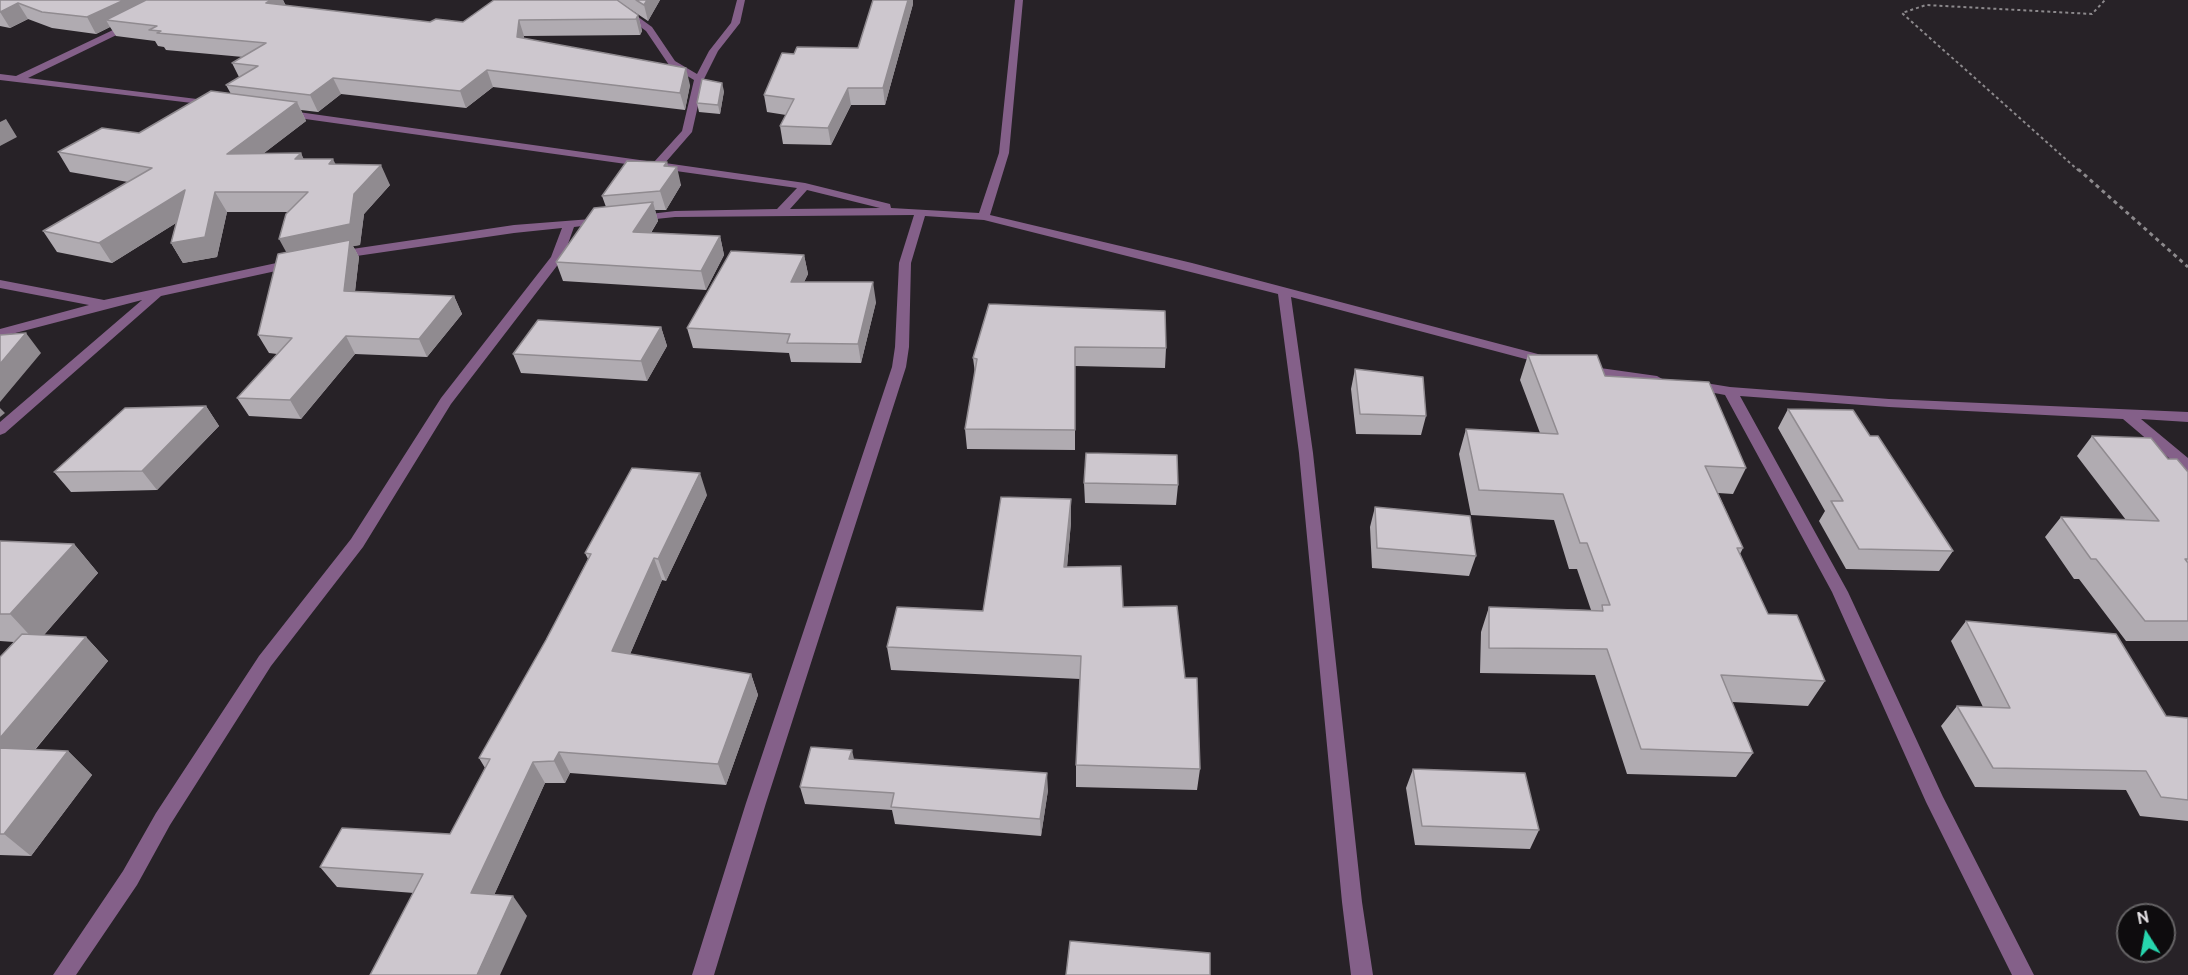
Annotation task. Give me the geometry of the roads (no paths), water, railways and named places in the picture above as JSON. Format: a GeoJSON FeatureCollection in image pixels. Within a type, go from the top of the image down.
{"type":"FeatureCollection","features":[{"type":"Feature","properties":{"kind":"street"},"geometry":{"type":"LineString","coordinates":[[588,0],[616,5],[622,9],[649,29],[672,63],[699,79]]}},
{"type":"Feature","properties":{"kind":"street"},"geometry":{"type":"LineString","coordinates":[[657,165],[687,132],[699,79],[714,51],[735,23],[741,0]]}},
{"type":"Feature","properties":{"kind":"street"},"geometry":{"type":"LineString","coordinates":[[984,217],[1004,153],[1019,0]]}},
{"type":"Feature","properties":{"kind":"street"},"geometry":{"type":"LineString","coordinates":[[15,80],[138,20]]}},
{"type":"Feature","properties":{"kind":"street"},"geometry":{"type":"LineString","coordinates":[[0,77],[223,106]]}},
{"type":"Feature","properties":{"kind":"street"},"geometry":{"type":"LineString","coordinates":[[269,111],[805,186],[903,211]]}},
{"type":"Feature","properties":{"kind":"street"},"geometry":{"type":"LineString","coordinates":[[781,212],[805,186]]}},
{"type":"Feature","properties":{"kind":"street"},"geometry":{"type":"LineString","coordinates":[[0,333],[105,304],[319,259],[514,229],[675,214],[903,211],[984,217],[1188,266],[1562,365],[1730,391],[1889,403],[2188,417]]}},
{"type":"Feature","properties":{"kind":"street"},"geometry":{"type":"LineString","coordinates":[[704,975],[756,803],[899,367],[902,347],[905,263],[921,212]]}},
{"type":"Feature","properties":{"kind":"street"},"geometry":{"type":"LineString","coordinates":[[64,975],[130,878],[163,819],[265,661],[357,543],[446,400],[557,258],[569,224]]}},
{"type":"Feature","properties":{"kind":"street"},"geometry":{"type":"LineString","coordinates":[[0,284],[105,304]]}},
{"type":"Feature","properties":{"kind":"street"},"geometry":{"type":"LineString","coordinates":[[0,430],[158,292]]}},
{"type":"Feature","properties":{"kind":"street"},"geometry":{"type":"LineString","coordinates":[[1284,292],[1306,453],[1352,902],[1362,975]]}},
{"type":"Feature","properties":{"kind":"street"},"geometry":{"type":"LineString","coordinates":[[1730,391],[1840,592],[1936,802],[2023,975]]}},
{"type":"Feature","properties":{"kind":"street"},"geometry":{"type":"LineString","coordinates":[[2126,414],[2188,466]]}}]}
